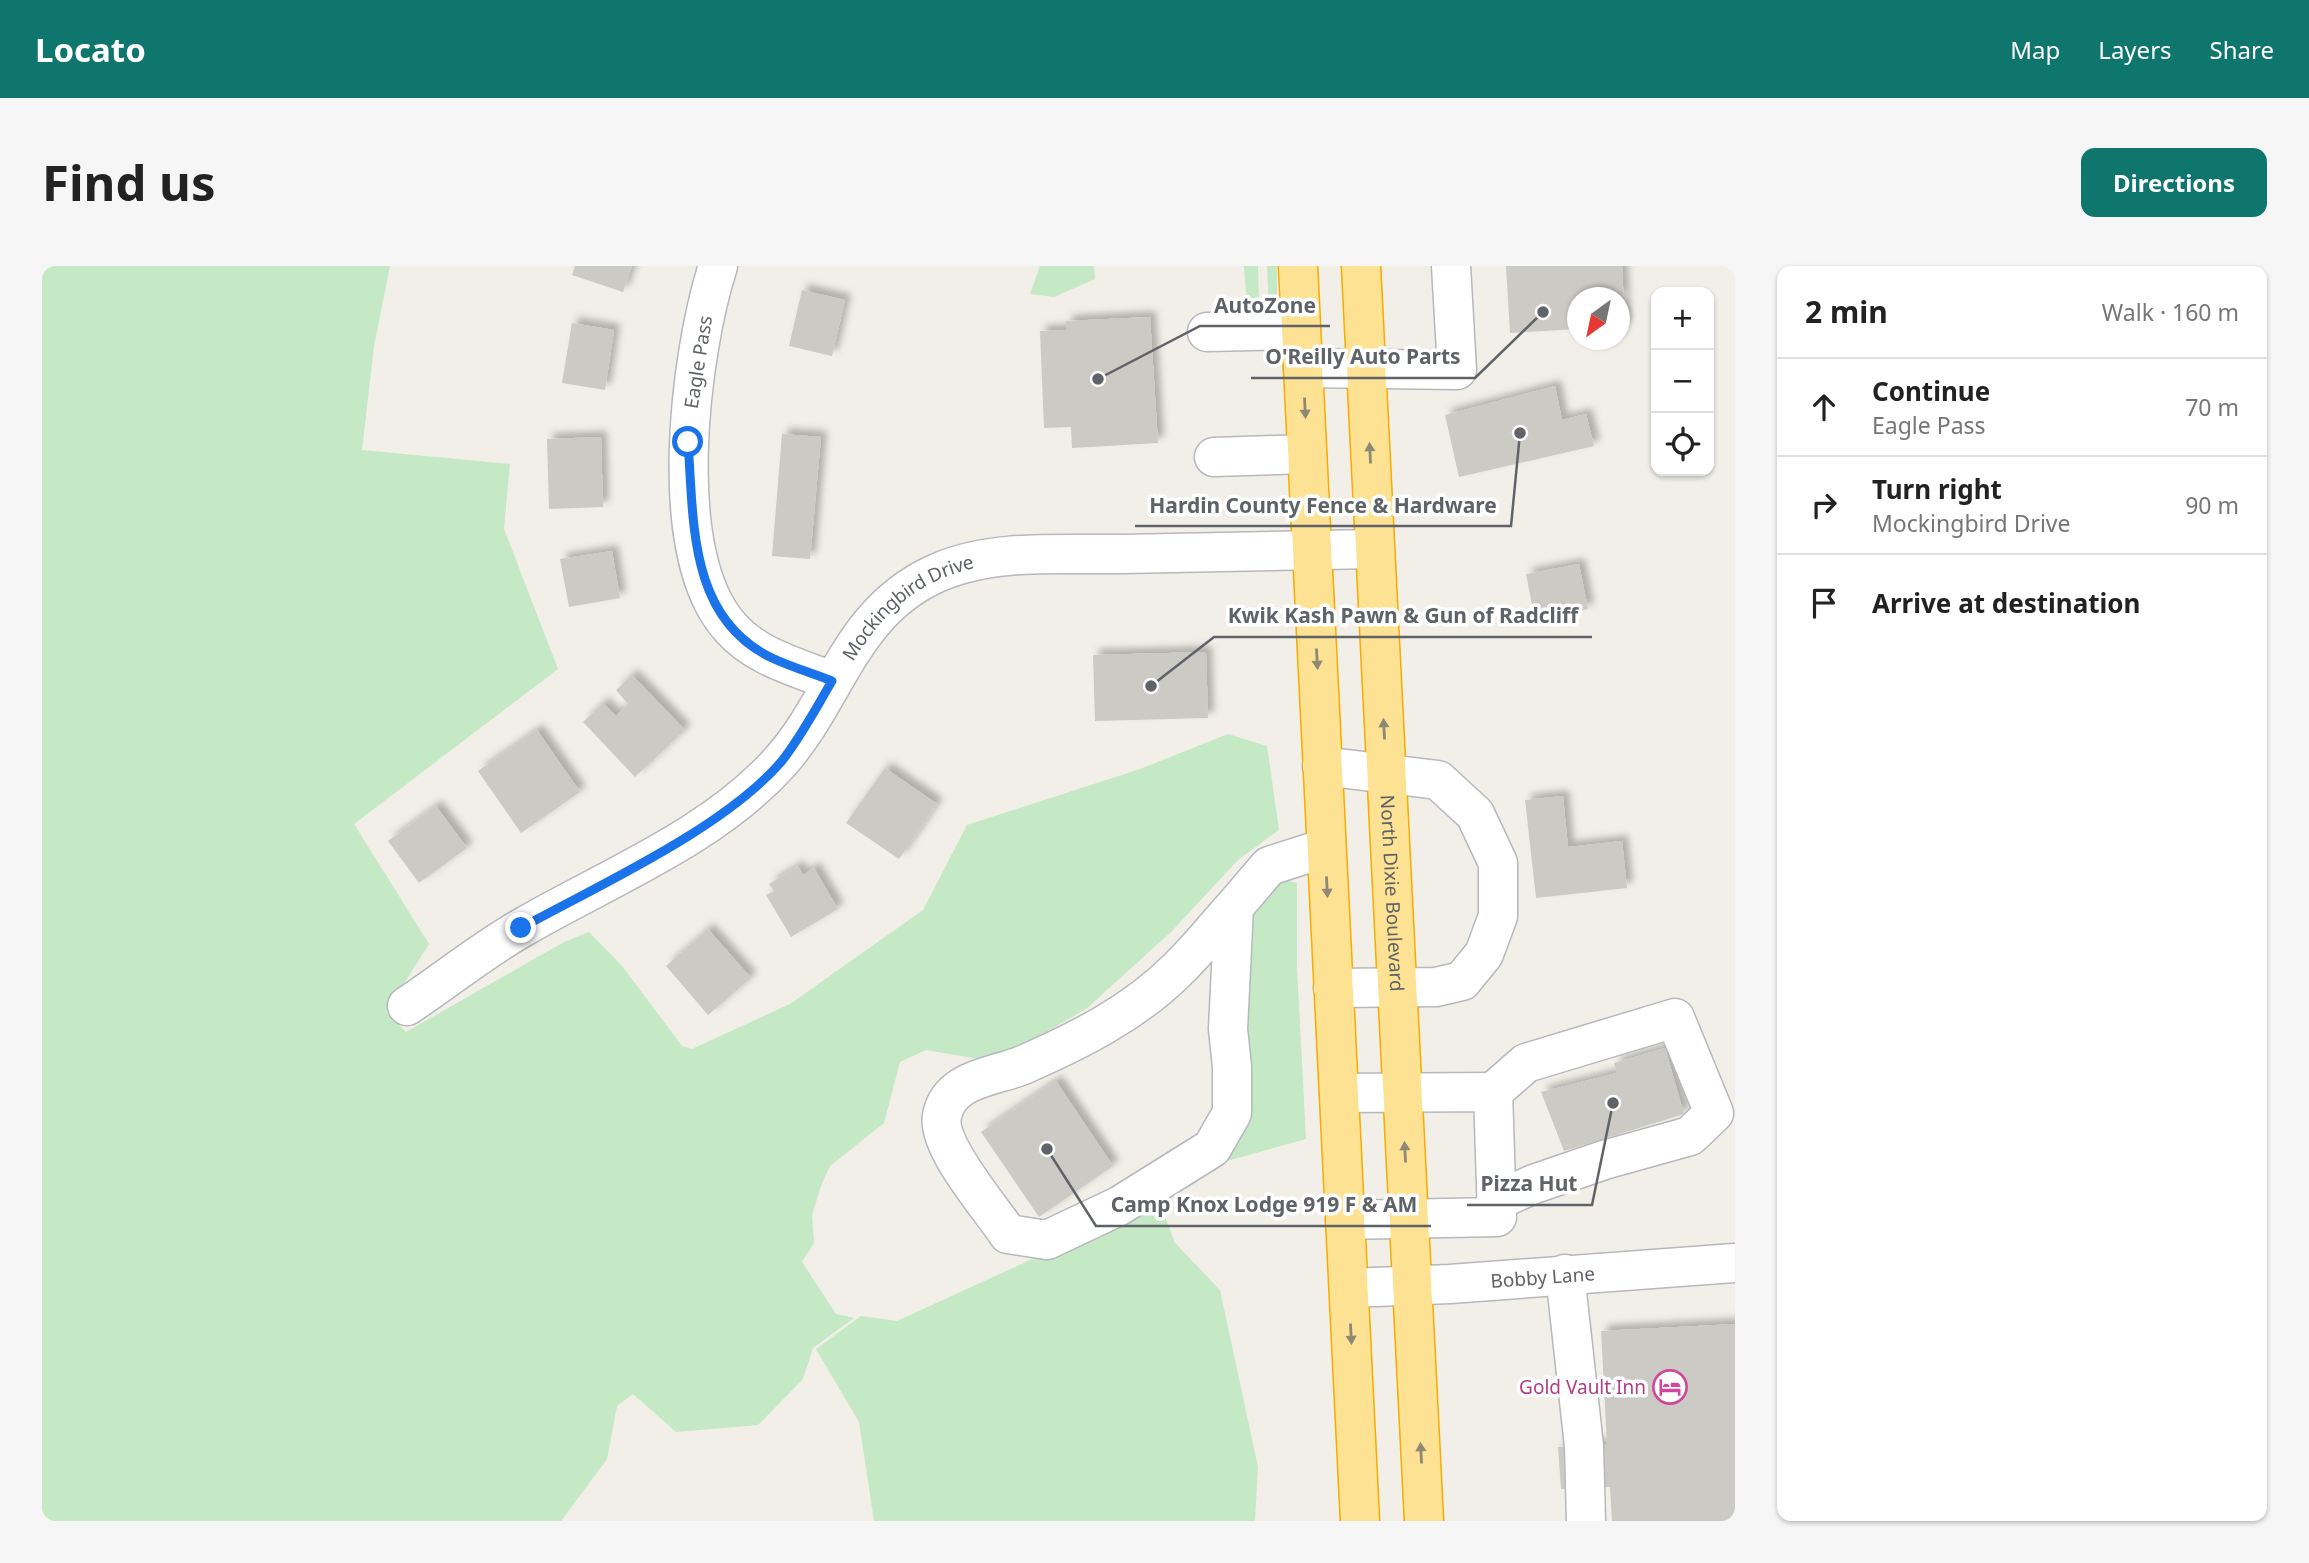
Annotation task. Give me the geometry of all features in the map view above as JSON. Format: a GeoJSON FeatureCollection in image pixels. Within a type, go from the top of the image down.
{"type":"FeatureCollection","features":[{"type":"Feature","properties":{"kind":"highway"},"geometry":{"type":"LineString","coordinates":[[1298,266],[1360,1521]]}},
{"type":"Feature","properties":{"kind":"highway","name":"North Dixie Boulevard"},"geometry":{"type":"LineString","coordinates":[[1361,266],[1424,1521]]}},
{"type":"Feature","properties":{"kind":"street","name":"Eagle Pass"},"geometry":{"type":"LineString","coordinates":[[718,266],[695,365],[688,442],[695,544],[702,576],[713,604],[730,628],[751,646],[772,658],[832,681]]}},
{"type":"Feature","properties":{"kind":"street"},"geometry":{"type":"LineString","coordinates":[[1303,368],[1457,370],[1451,266]]}},
{"type":"Feature","properties":{"kind":"street"},"geometry":{"type":"LineString","coordinates":[[1207,332],[1301,330]]}},
{"type":"Feature","properties":{"kind":"street"},"geometry":{"type":"LineString","coordinates":[[1214,457],[1307,454]]}},
{"type":"Feature","properties":{"kind":"street","name":"Mockingbird Drive"},"geometry":{"type":"LineString","coordinates":[[407,1006],[521,928],[727,810],[781,762],[860,635],[883,609],[909,588],[937,573],[968,562],[1001,556],[1374,549]]}},
{"type":"Feature","properties":{"kind":"street"},"geometry":{"type":"LineString","coordinates":[[1322,766],[1386,771],[1438,780],[1475,814],[1498,863],[1498,916],[1484,954],[1462,981],[1436,988],[1333,988]]}},
{"type":"Feature","properties":{"kind":"street"},"geometry":{"type":"LineString","coordinates":[[1234,907],[1228,1029],[1232,1067],[1232,1113],[1212,1148],[1119,1206],[1048,1240],[1009,1234],[945,1142],[941,1117],[948,1099],[964,1084],[1021,1065],[1113,1021],[1176,972],[1269,866],[1325,848]]}},
{"type":"Feature","properties":{"kind":"street"},"geometry":{"type":"LineString","coordinates":[[1339,1093],[1493,1092],[1526,1063],[1675,1018],[1714,1113],[1690,1136],[1604,1160],[1534,1184],[1496,1201]]}},
{"type":"Feature","properties":{"kind":"street"},"geometry":{"type":"LineString","coordinates":[[1345,1220],[1497,1217],[1493,1092]]}},
{"type":"Feature","properties":{"kind":"street","name":"Bobby Lane"},"geometry":{"type":"LineString","coordinates":[[1349,1288],[1735,1263]]}},
{"type":"Feature","properties":{"kind":"street"},"geometry":{"type":"LineString","coordinates":[[1565,1274],[1584,1446],[1586,1521]]}},
{"type":"Feature","properties":{"kind":"green space"},"geometry":{"type":"Polygon","coordinates":[[[42,266],[390,266],[374,346],[362,450],[510,464],[504,529],[558,669],[354,824],[429,944],[386,1012],[406,1032],[564,942],[589,932],[622,966],[682,1046],[692,1049],[790,1004],[923,910],[967,825],[1140,769],[1228,734],[1267,746],[1279,830],[1238,860],[1171,932],[1086,1009],[1020,1047],[984,1060],[926,1050],[900,1062],[884,1123],[830,1166],[812,1215],[814,1243],[802,1262],[836,1314],[854,1318],[813,1348],[803,1379],[758,1425],[676,1432],[633,1394],[617,1406],[607,1459],[561,1521],[42,1521],[42,266]]]}},
{"type":"Feature","properties":{"kind":"green space"},"geometry":{"type":"Polygon","coordinates":[[[1040,266],[1094,266],[1095,279],[1054,297],[1030,294],[1040,266]]]}},
{"type":"Feature","properties":{"kind":"green space"},"geometry":{"type":"Polygon","coordinates":[[[1244,266],[1258,266],[1259,306],[1246,294],[1244,266]]]}},
{"type":"Feature","properties":{"kind":"green space"},"geometry":{"type":"Polygon","coordinates":[[[1267,266],[1277,266],[1277,299],[1269,306],[1267,266]]]}},
{"type":"Feature","properties":{"kind":"green space"},"geometry":{"type":"Polygon","coordinates":[[[1277,878],[1297,883],[1297,967],[1306,1139],[1220,1163],[1254,911],[1277,878]]]}},
{"type":"Feature","properties":{"kind":"green space"},"geometry":{"type":"Polygon","coordinates":[[[1159,1201],[1175,1243],[1220,1290],[1258,1467],[1255,1521],[874,1521],[859,1422],[816,1349],[861,1316],[897,1321],[1159,1201]]]}},
{"type":"Feature","properties":{"kind":"building"},"geometry":{"type":"Polygon","coordinates":[[[575,266],[632,266],[623,292],[572,275],[575,266]]]}},
{"type":"Feature","properties":{"kind":"building"},"geometry":{"type":"Polygon","coordinates":[[[1506,266],[1622,266],[1623,287],[1567,287],[1567,330],[1510,333],[1506,266]]]}},
{"type":"Feature","properties":{"kind":"building"},"geometry":{"type":"Polygon","coordinates":[[[802,290],[845,300],[832,356],[789,346],[802,290]]]}},
{"type":"Feature","properties":{"kind":"building"},"geometry":{"type":"Polygon","coordinates":[[[1150,317],[1158,443],[1072,448],[1071,427],[1044,428],[1040,331],[1066,330],[1066,321],[1150,317]]]}},
{"type":"Feature","properties":{"kind":"building"},"geometry":{"type":"Polygon","coordinates":[[[572,323],[614,330],[605,390],[562,383],[572,323]]]}},
{"type":"Feature","properties":{"kind":"building"},"geometry":{"type":"Polygon","coordinates":[[[1555,386],[1562,420],[1586,414],[1594,446],[1459,477],[1445,415],[1555,386]]]}},
{"type":"Feature","properties":{"kind":"building"},"geometry":{"type":"Polygon","coordinates":[[[782,434],[821,437],[810,559],[772,556],[782,434]]]}},
{"type":"Feature","properties":{"kind":"building"},"geometry":{"type":"Polygon","coordinates":[[[601,437],[603,507],[549,509],[547,439],[601,437]]]}},
{"type":"Feature","properties":{"kind":"building"},"geometry":{"type":"Polygon","coordinates":[[[612,551],[620,598],[569,607],[560,559],[612,551]]]}},
{"type":"Feature","properties":{"kind":"building"},"geometry":{"type":"Polygon","coordinates":[[[1579,564],[1588,609],[1535,620],[1526,574],[1579,564]]]}},
{"type":"Feature","properties":{"kind":"building"},"geometry":{"type":"Polygon","coordinates":[[[1206,652],[1208,718],[1095,721],[1093,655],[1206,652]]]}},
{"type":"Feature","properties":{"kind":"building"},"geometry":{"type":"Polygon","coordinates":[[[632,675],[685,730],[635,777],[583,722],[603,703],[616,716],[628,704],[616,690],[632,675]]]}},
{"type":"Feature","properties":{"kind":"building"},"geometry":{"type":"Polygon","coordinates":[[[537,730],[580,792],[521,833],[478,771],[537,730]]]}},
{"type":"Feature","properties":{"kind":"building"},"geometry":{"type":"Polygon","coordinates":[[[885,768],[937,804],[899,859],[846,823],[885,768]]]}},
{"type":"Feature","properties":{"kind":"building"},"geometry":{"type":"Polygon","coordinates":[[[1563,796],[1568,847],[1622,841],[1627,888],[1536,898],[1525,800],[1563,796]]]}},
{"type":"Feature","properties":{"kind":"building"},"geometry":{"type":"Polygon","coordinates":[[[436,806],[467,848],[419,883],[388,841],[436,806]]]}},
{"type":"Feature","properties":{"kind":"building"},"geometry":{"type":"Polygon","coordinates":[[[798,866],[803,875],[814,868],[838,909],[791,937],[766,895],[774,891],[769,884],[798,866]]]}},
{"type":"Feature","properties":{"kind":"building"},"geometry":{"type":"Polygon","coordinates":[[[708,929],[751,978],[708,1015],[666,966],[708,929]]]}},
{"type":"Feature","properties":{"kind":"building"},"geometry":{"type":"Polygon","coordinates":[[[1665,1048],[1684,1114],[1564,1151],[1541,1092],[1617,1073],[1614,1063],[1665,1048]]]}},
{"type":"Feature","properties":{"kind":"building"},"geometry":{"type":"Polygon","coordinates":[[[1056,1081],[1113,1166],[1039,1217],[981,1132],[1056,1081]]]}},
{"type":"Feature","properties":{"kind":"building","name":"Gold Vault Inn"},"geometry":{"type":"Polygon","coordinates":[[[1735,1324],[1735,1521],[1612,1521],[1610,1487],[1561,1489],[1558,1447],[1607,1444],[1601,1331],[1735,1324]]]}},
{"type":"Feature","properties":{"kind":"place","name":"O'Reilly Auto Parts"},"geometry":{"type":"Point","coordinates":[1543,312]}},
{"type":"Feature","properties":{"kind":"place","name":"AutoZone"},"geometry":{"type":"Point","coordinates":[1098,379]}},
{"type":"Feature","properties":{"kind":"place","name":"Hardin County Fence & Hardware"},"geometry":{"type":"Point","coordinates":[1520,433]}},
{"type":"Feature","properties":{"kind":"place","name":"Kwik Kash Pawn & Gun of Radcliff"},"geometry":{"type":"Point","coordinates":[1151,686]}},
{"type":"Feature","properties":{"kind":"place","name":"Pizza Hut"},"geometry":{"type":"Point","coordinates":[1613,1103]}},
{"type":"Feature","properties":{"kind":"place","name":"Camp Knox Lodge 919 F & AM"},"geometry":{"type":"Point","coordinates":[1047,1149]}},
{"type":"Feature","properties":{"kind":"place","name":"Gold Vault Inn"},"geometry":{"type":"Point","coordinates":[1670,1387]}},
{"type":"Feature","properties":{"kind":"route"},"geometry":{"type":"LineString","coordinates":[[521,928],[666,847],[727,810],[755,788],[781,762],[803,732],[832,681],[772,658],[751,646],[730,628],[713,604],[702,576],[695,544],[688,442]]}}]}
